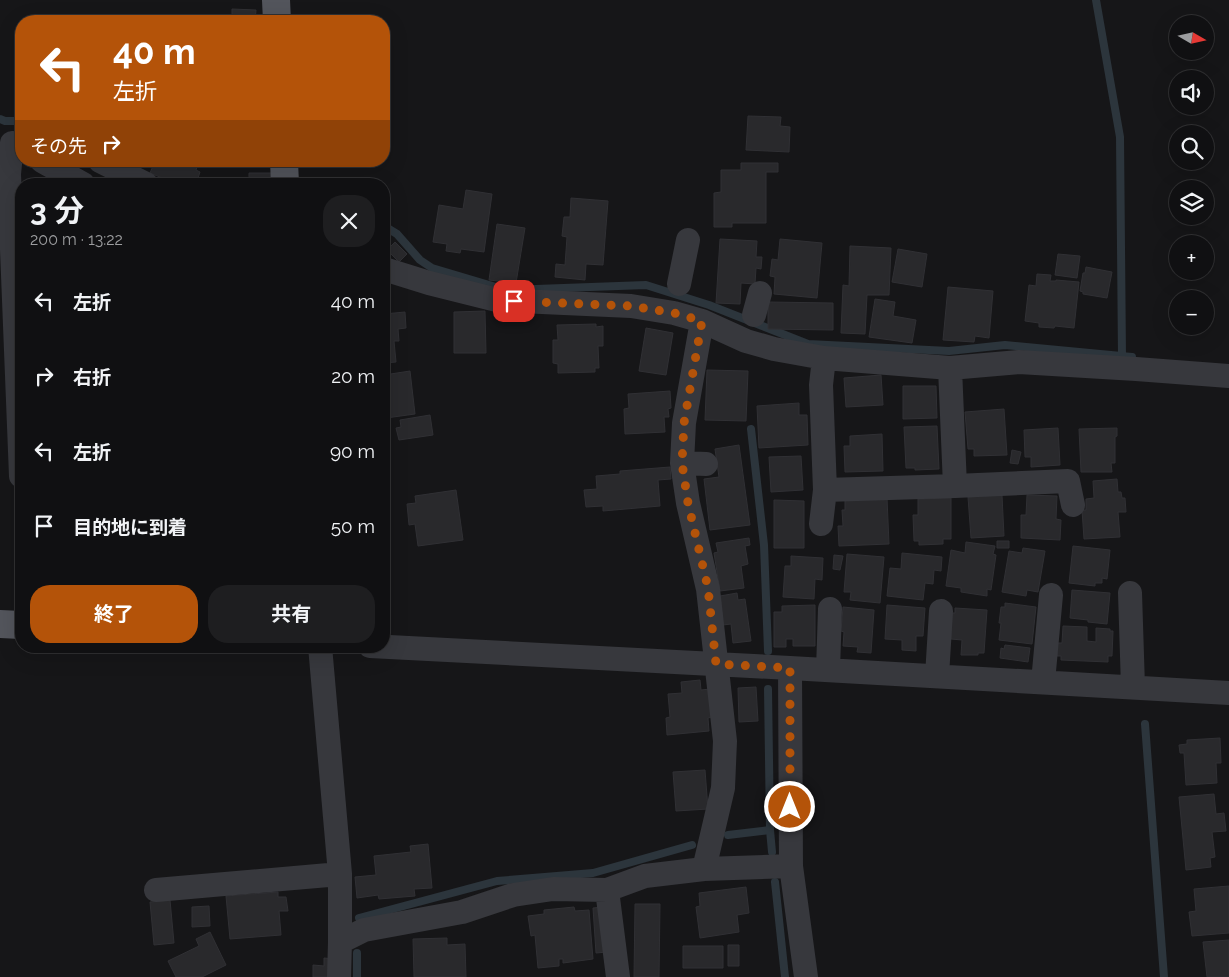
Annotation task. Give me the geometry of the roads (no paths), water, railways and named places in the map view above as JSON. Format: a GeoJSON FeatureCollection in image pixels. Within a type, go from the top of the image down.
{"type":"FeatureCollection","features":[{"type":"Feature","properties":{"kind":"main road"},"geometry":{"type":"LineString","coordinates":[[276,0],[277,15]]}},
{"type":"Feature","properties":{"kind":"main road"},"geometry":{"type":"LineString","coordinates":[[0,624],[15,625]]}},
{"type":"Feature","properties":{"kind":"street"},"geometry":{"type":"LineString","coordinates":[[11,143],[9,174],[15,325]]}},
{"type":"Feature","properties":{"kind":"street"},"geometry":{"type":"LineString","coordinates":[[52,167],[72,178]]}},
{"type":"Feature","properties":{"kind":"street"},"geometry":{"type":"LineString","coordinates":[[112,167],[134,178]]}},
{"type":"Feature","properties":{"kind":"street"},"geometry":{"type":"LineString","coordinates":[[679,284],[688,240]]}},
{"type":"Feature","properties":{"kind":"street"},"geometry":{"type":"LineString","coordinates":[[390,271],[497,300],[631,306],[674,313],[702,321],[746,341],[774,349],[824,358],[950,368],[1019,362],[1229,376]]}},
{"type":"Feature","properties":{"kind":"street"},"geometry":{"type":"LineString","coordinates":[[702,321],[684,423],[682,463],[688,503],[708,588],[725,741],[723,788],[704,869]]}},
{"type":"Feature","properties":{"kind":"street"},"geometry":{"type":"LineString","coordinates":[[821,524],[825,490],[821,385],[824,358]]}},
{"type":"Feature","properties":{"kind":"street"},"geometry":{"type":"LineString","coordinates":[[950,368],[955,486]]}},
{"type":"Feature","properties":{"kind":"street"},"geometry":{"type":"LineString","coordinates":[[682,463],[706,464]]}},
{"type":"Feature","properties":{"kind":"street"},"geometry":{"type":"LineString","coordinates":[[825,490],[1068,481],[1073,505]]}},
{"type":"Feature","properties":{"kind":"street"},"geometry":{"type":"LineString","coordinates":[[1130,593],[1133,687]]}},
{"type":"Feature","properties":{"kind":"street"},"geometry":{"type":"LineString","coordinates":[[1043,682],[1051,595]]}},
{"type":"Feature","properties":{"kind":"street"},"geometry":{"type":"LineString","coordinates":[[828,670],[830,609]]}},
{"type":"Feature","properties":{"kind":"street"},"geometry":{"type":"LineString","coordinates":[[937,676],[941,611]]}},
{"type":"Feature","properties":{"kind":"street"},"geometry":{"type":"LineString","coordinates":[[390,647],[1229,693]]}},
{"type":"Feature","properties":{"kind":"street"},"geometry":{"type":"LineString","coordinates":[[321,653],[340,874],[339,977]]}},
{"type":"Feature","properties":{"kind":"street"},"geometry":{"type":"LineString","coordinates":[[790,668],[791,866],[806,977]]}},
{"type":"Feature","properties":{"kind":"street"},"geometry":{"type":"LineString","coordinates":[[340,942],[364,930],[462,912],[512,895],[553,889],[607,890],[645,876],[704,869],[791,866]]}},
{"type":"Feature","properties":{"kind":"street"},"geometry":{"type":"LineString","coordinates":[[156,890],[340,874]]}},
{"type":"Feature","properties":{"kind":"street"},"geometry":{"type":"LineString","coordinates":[[607,890],[618,977]]}},
{"type":"Feature","properties":{"kind":"waterway"},"geometry":{"type":"LineString","coordinates":[[1096,0],[1120,137],[1122,356]]}},
{"type":"Feature","properties":{"kind":"waterway"},"geometry":{"type":"LineString","coordinates":[[0,119],[15,121]]}},
{"type":"Feature","properties":{"kind":"waterway"},"geometry":{"type":"LineString","coordinates":[[390,230],[397,234],[420,260],[432,268],[506,290],[646,285],[709,305],[808,344],[949,351],[1005,345],[1132,357]]}},
{"type":"Feature","properties":{"kind":"waterway"},"geometry":{"type":"LineString","coordinates":[[751,429],[764,545],[768,651]]}},
{"type":"Feature","properties":{"kind":"waterway"},"geometry":{"type":"LineString","coordinates":[[728,835],[770,830],[768,689]]}},
{"type":"Feature","properties":{"kind":"waterway"},"geometry":{"type":"LineString","coordinates":[[1145,724],[1164,977]]}},
{"type":"Feature","properties":{"kind":"waterway"},"geometry":{"type":"LineString","coordinates":[[770,830],[772,852]]}},
{"type":"Feature","properties":{"kind":"waterway"},"geometry":{"type":"LineString","coordinates":[[359,918],[497,881],[593,873],[692,845]]}},
{"type":"Feature","properties":{"kind":"waterway"},"geometry":{"type":"LineString","coordinates":[[775,882],[785,977]]}},
{"type":"Feature","properties":{"kind":"waterway"},"geometry":{"type":"LineString","coordinates":[[357,953],[357,977]]}}]}
